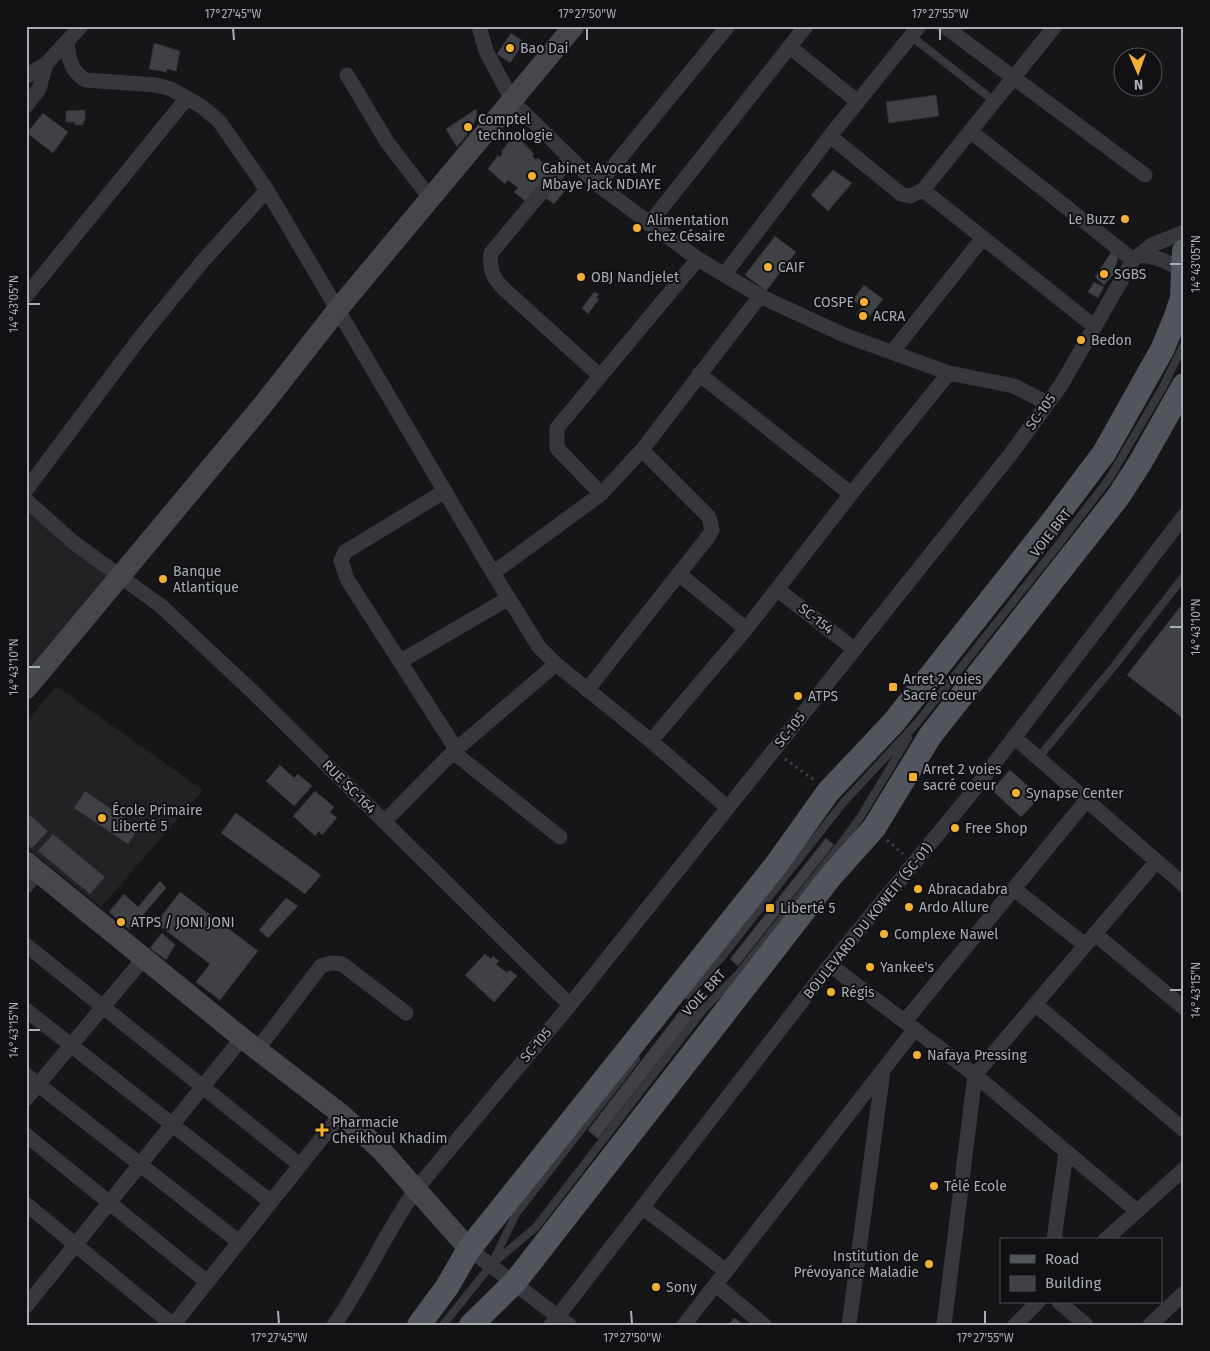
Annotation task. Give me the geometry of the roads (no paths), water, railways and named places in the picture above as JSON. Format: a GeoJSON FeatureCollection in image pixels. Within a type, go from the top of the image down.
{"type":"FeatureCollection","features":[{"type":"Feature","properties":{"kind":"main road"},"geometry":{"type":"LineString","coordinates":[[419,1325],[447,1287],[469,1249],[776,865],[828,792],[894,722],[1104,453],[1162,350],[1182,298],[1184,252]]}},
{"type":"Feature","properties":{"kind":"main road"},"geometry":{"type":"LineString","coordinates":[[471,1325],[515,1282],[831,876],[874,828],[930,736],[1118,497],[1140,463],[1184,385]]}},
{"type":"Feature","properties":{"kind":"street"},"geometry":{"type":"LineString","coordinates":[[26,76],[46,64],[81,26]]}},
{"type":"Feature","properties":{"kind":"street"},"geometry":{"type":"LineString","coordinates":[[479,26],[486,51],[513,102],[598,185],[698,259],[760,296],[844,335],[893,351],[949,373],[1014,386],[1047,403]]}},
{"type":"Feature","properties":{"kind":"street"},"geometry":{"type":"LineString","coordinates":[[26,689],[262,406],[338,309],[513,102],[574,26]]}},
{"type":"Feature","properties":{"kind":"street"},"geometry":{"type":"LineString","coordinates":[[598,185],[728,26]]}},
{"type":"Feature","properties":{"kind":"street"},"geometry":{"type":"LineString","coordinates":[[649,224],[806,26]]}},
{"type":"Feature","properties":{"kind":"street"},"geometry":{"type":"LineString","coordinates":[[944,26],[1144,175]]}},
{"type":"Feature","properties":{"kind":"street"},"geometry":{"type":"LineString","coordinates":[[830,136],[901,194],[910,196],[923,190],[1055,26]]}},
{"type":"Feature","properties":{"kind":"street"},"geometry":{"type":"LineString","coordinates":[[724,275],[830,136],[915,31]]}},
{"type":"Feature","properties":{"kind":"street"},"geometry":{"type":"LineString","coordinates":[[67,43],[70,65],[85,80],[102,83],[156,85],[171,89],[210,112],[219,122],[267,190],[534,640],[556,664],[651,741],[727,807]]}},
{"type":"Feature","properties":{"kind":"street"},"geometry":{"type":"LineString","coordinates":[[790,47],[858,102]]}},
{"type":"Feature","properties":{"kind":"street"},"geometry":{"type":"LineString","coordinates":[[26,106],[42,82],[46,64]]}},
{"type":"Feature","properties":{"kind":"street"},"geometry":{"type":"LineString","coordinates":[[347,75],[387,142],[430,198]]}},
{"type":"Feature","properties":{"kind":"street"},"geometry":{"type":"LineString","coordinates":[[26,296],[187,98]]}},
{"type":"Feature","properties":{"kind":"street"},"geometry":{"type":"LineString","coordinates":[[970,131],[1136,258],[1157,256],[1172,264],[1183,275]]}},
{"type":"Feature","properties":{"kind":"street"},"geometry":{"type":"LineString","coordinates":[[570,158],[491,253],[491,271],[495,280],[504,289],[599,375]]}},
{"type":"Feature","properties":{"kind":"street"},"geometry":{"type":"LineString","coordinates":[[26,490],[138,339],[202,262],[267,190]]}},
{"type":"Feature","properties":{"kind":"street"},"geometry":{"type":"LineString","coordinates":[[923,190],[982,239],[1095,327]]}},
{"type":"Feature","properties":{"kind":"street","name":"SC-105"},"geometry":{"type":"LineString","coordinates":[[334,1325],[372,1266],[398,1214],[417,1188],[570,1005],[1010,455],[1061,385],[1136,258],[1152,245],[1184,232]]}},
{"type":"Feature","properties":{"kind":"street"},"geometry":{"type":"LineString","coordinates":[[893,351],[982,239]]}},
{"type":"Feature","properties":{"kind":"street"},"geometry":{"type":"LineString","coordinates":[[601,494],[558,448],[557,428],[599,375],[619,355],[698,259]]}},
{"type":"Feature","properties":{"kind":"street"},"geometry":{"type":"LineString","coordinates":[[493,573],[601,494],[642,450],[760,296]]}},
{"type":"Feature","properties":{"kind":"street"},"geometry":{"type":"LineString","coordinates":[[651,741],[778,590],[851,494],[949,373]]}},
{"type":"Feature","properties":{"kind":"street"},"geometry":{"type":"LineString","coordinates":[[699,374],[851,494]]}},
{"type":"Feature","properties":{"kind":"street"},"geometry":{"type":"LineString","coordinates":[[587,690],[708,538],[712,530],[712,522],[709,516],[642,450]]}},
{"type":"Feature","properties":{"kind":"street"},"geometry":{"type":"LineString","coordinates":[[445,491],[345,552],[341,560],[347,579],[401,661],[455,750],[560,838]]}},
{"type":"Feature","properties":{"kind":"street","name":"RUE SC-164"},"geometry":{"type":"LineString","coordinates":[[26,500],[104,567],[121,576],[161,606],[253,692],[570,1005]]}},
{"type":"Feature","properties":{"kind":"street","name":"BOULEVARD DU KOWEIT (SC-01)"},"geometry":{"type":"LineString","coordinates":[[559,1322],[642,1207],[830,965],[915,864],[1184,516]]}},
{"type":"Feature","properties":{"kind":"street"},"geometry":{"type":"LineString","coordinates":[[679,574],[746,629]]}},
{"type":"Feature","properties":{"kind":"street","name":"SC-154"},"geometry":{"type":"LineString","coordinates":[[778,590],[854,649]]}},
{"type":"Feature","properties":{"kind":"street"},"geometry":{"type":"LineString","coordinates":[[401,661],[509,598]]}},
{"type":"Feature","properties":{"kind":"street"},"geometry":{"type":"LineString","coordinates":[[384,822],[455,750],[556,664]]}},
{"type":"Feature","properties":{"kind":"street"},"geometry":{"type":"LineString","coordinates":[[1014,737],[1184,885]]}},
{"type":"Feature","properties":{"kind":"street"},"geometry":{"type":"LineString","coordinates":[[684,1325],[883,1070],[910,1025],[1014,889],[1086,801]]}},
{"type":"Feature","properties":{"kind":"street"},"geometry":{"type":"LineString","coordinates":[[944,1325],[975,1075],[1156,862]]}},
{"type":"Feature","properties":{"kind":"street"},"geometry":{"type":"LineString","coordinates":[[30,873],[144,958],[250,1044],[341,1114],[382,1151],[417,1188],[469,1249],[515,1282],[559,1322]]}},
{"type":"Feature","properties":{"kind":"street"},"geometry":{"type":"LineString","coordinates":[[1014,889],[1090,939],[1184,1008]]}},
{"type":"Feature","properties":{"kind":"street"},"geometry":{"type":"LineString","coordinates":[[26,946],[300,1165]]}},
{"type":"Feature","properties":{"kind":"street"},"geometry":{"type":"LineString","coordinates":[[26,1099],[144,958]]}},
{"type":"Feature","properties":{"kind":"street"},"geometry":{"type":"LineString","coordinates":[[26,1306],[203,1087],[250,1044],[321,966],[331,963],[342,964],[406,1013]]}},
{"type":"Feature","properties":{"kind":"street"},"geometry":{"type":"LineString","coordinates":[[830,965],[975,1075],[1137,1212]]}},
{"type":"Feature","properties":{"kind":"street"},"geometry":{"type":"LineString","coordinates":[[1035,1004],[1184,1130]]}},
{"type":"Feature","properties":{"kind":"street"},"geometry":{"type":"LineString","coordinates":[[26,1010],[271,1202]]}},
{"type":"Feature","properties":{"kind":"street"},"geometry":{"type":"LineString","coordinates":[[849,1325],[883,1070]]}},
{"type":"Feature","properties":{"kind":"street"},"geometry":{"type":"LineString","coordinates":[[26,1075],[239,1242]]}},
{"type":"Feature","properties":{"kind":"street"},"geometry":{"type":"LineString","coordinates":[[26,1204],[173,1325],[341,1114]]}},
{"type":"Feature","properties":{"kind":"street"},"geometry":{"type":"LineString","coordinates":[[26,1135],[207,1282]]}},
{"type":"Feature","properties":{"kind":"street"},"geometry":{"type":"LineString","coordinates":[[1054,1238],[1066,1152]]}},
{"type":"Feature","properties":{"kind":"street"},"geometry":{"type":"LineString","coordinates":[[1108,1238],[1184,1169]]}},
{"type":"Feature","properties":{"kind":"street"},"geometry":{"type":"LineString","coordinates":[[642,1207],[726,1271]]}},
{"type":"Feature","properties":{"kind":"street"},"geometry":{"type":"LineString","coordinates":[[716,1285],[764,1325]]}},
{"type":"Feature","properties":{"kind":"street"},"geometry":{"type":"LineString","coordinates":[[1150,1325],[1184,1294]]}},
{"type":"Feature","properties":{"kind":"street"},"geometry":{"type":"LineString","coordinates":[[1015,1325],[1036,1304]]}},
{"type":"Feature","properties":{"kind":"street"},"geometry":{"type":"LineString","coordinates":[[1061,1304],[1086,1325]]}},
{"type":"Feature","properties":{"kind":"lane"},"geometry":{"type":"LineString","coordinates":[[915,31],[994,101]]}},
{"type":"Feature","properties":{"kind":"lane","name":"VOIE BRT"},"geometry":{"type":"LineString","coordinates":[[680,1003],[721,958],[843,803],[917,723],[1109,479],[1163,386],[1184,344]]}},
{"type":"Feature","properties":{"kind":"lane"},"geometry":{"type":"LineString","coordinates":[[1038,758],[1115,665],[1184,576]]}},
{"type":"Feature","properties":{"kind":"lane","name":"VOIE BRT"},"geometry":{"type":"LineString","coordinates":[[443,1325],[491,1265],[536,1227],[703,1010],[739,973],[837,849],[861,816],[917,723]]}},
{"type":"Feature","properties":{"kind":"lane","name":"VOIE BRT"},"geometry":{"type":"LineString","coordinates":[[491,1265],[516,1214],[644,1048]]}},
{"type":"Feature","properties":{"kind":"place","name":"Bao Dai"},"geometry":{"type":"Point","coordinates":[510,48]}},
{"type":"Feature","properties":{"kind":"place","name":"Comptel technologie"},"geometry":{"type":"Point","coordinates":[468,127]}},
{"type":"Feature","properties":{"kind":"place","name":"Cabinet Avocat Mr Mbaye Jack NDIAYE"},"geometry":{"type":"Point","coordinates":[532,176]}},
{"type":"Feature","properties":{"kind":"place","name":"Le Buzz"},"geometry":{"type":"Point","coordinates":[1125,219]}},
{"type":"Feature","properties":{"kind":"place","name":"Alimentation chez Césaire"},"geometry":{"type":"Point","coordinates":[637,228]}},
{"type":"Feature","properties":{"kind":"place","name":"CAIF"},"geometry":{"type":"Point","coordinates":[768,267]}},
{"type":"Feature","properties":{"kind":"place","name":"SGBS"},"geometry":{"type":"Point","coordinates":[1104,274]}},
{"type":"Feature","properties":{"kind":"place","name":"OBJ Nandjelet"},"geometry":{"type":"Point","coordinates":[581,277]}},
{"type":"Feature","properties":{"kind":"place","name":"COSPE"},"geometry":{"type":"Point","coordinates":[864,302]}},
{"type":"Feature","properties":{"kind":"place","name":"ACRA"},"geometry":{"type":"Point","coordinates":[863,316]}},
{"type":"Feature","properties":{"kind":"place","name":"Bedon"},"geometry":{"type":"Point","coordinates":[1081,340]}},
{"type":"Feature","properties":{"kind":"place","name":"Banque Atlantique"},"geometry":{"type":"Point","coordinates":[163,579]}},
{"type":"Feature","properties":{"kind":"place","name":"Arret 2 voies Sacré coeur"},"geometry":{"type":"Point","coordinates":[893,687]}},
{"type":"Feature","properties":{"kind":"place","name":"ATPS"},"geometry":{"type":"Point","coordinates":[798,696]}},
{"type":"Feature","properties":{"kind":"place","name":"Arret 2 voies sacré coeur"},"geometry":{"type":"Point","coordinates":[913,777]}},
{"type":"Feature","properties":{"kind":"place","name":"Synapse Center"},"geometry":{"type":"Point","coordinates":[1016,793]}},
{"type":"Feature","properties":{"kind":"place","name":"École Primaire Liberté 5"},"geometry":{"type":"Point","coordinates":[102,818]}},
{"type":"Feature","properties":{"kind":"place","name":"Free Shop"},"geometry":{"type":"Point","coordinates":[955,828]}},
{"type":"Feature","properties":{"kind":"place","name":"Abracadabra"},"geometry":{"type":"Point","coordinates":[918,889]}},
{"type":"Feature","properties":{"kind":"place","name":"Ardo Allure"},"geometry":{"type":"Point","coordinates":[909,907]}},
{"type":"Feature","properties":{"kind":"place","name":"Liberté 5"},"geometry":{"type":"Point","coordinates":[770,908]}},
{"type":"Feature","properties":{"kind":"place","name":"ATPS / JONI JONI"},"geometry":{"type":"Point","coordinates":[121,922]}},
{"type":"Feature","properties":{"kind":"place","name":"Complexe Nawel"},"geometry":{"type":"Point","coordinates":[884,934]}},
{"type":"Feature","properties":{"kind":"place","name":"Yankee's"},"geometry":{"type":"Point","coordinates":[870,967]}},
{"type":"Feature","properties":{"kind":"place","name":"Régis"},"geometry":{"type":"Point","coordinates":[831,992]}},
{"type":"Feature","properties":{"kind":"place","name":"Nafaya Pressing"},"geometry":{"type":"Point","coordinates":[917,1055]}},
{"type":"Feature","properties":{"kind":"place","name":"Pharmacie Cheikhoul Khadim"},"geometry":{"type":"Point","coordinates":[322,1130]}},
{"type":"Feature","properties":{"kind":"place","name":"Télé Ecole"},"geometry":{"type":"Point","coordinates":[934,1186]}},
{"type":"Feature","properties":{"kind":"place","name":"Institution de Prévoyance Maladie"},"geometry":{"type":"Point","coordinates":[929,1264]}},
{"type":"Feature","properties":{"kind":"place","name":"Sony"},"geometry":{"type":"Point","coordinates":[656,1287]}}]}
